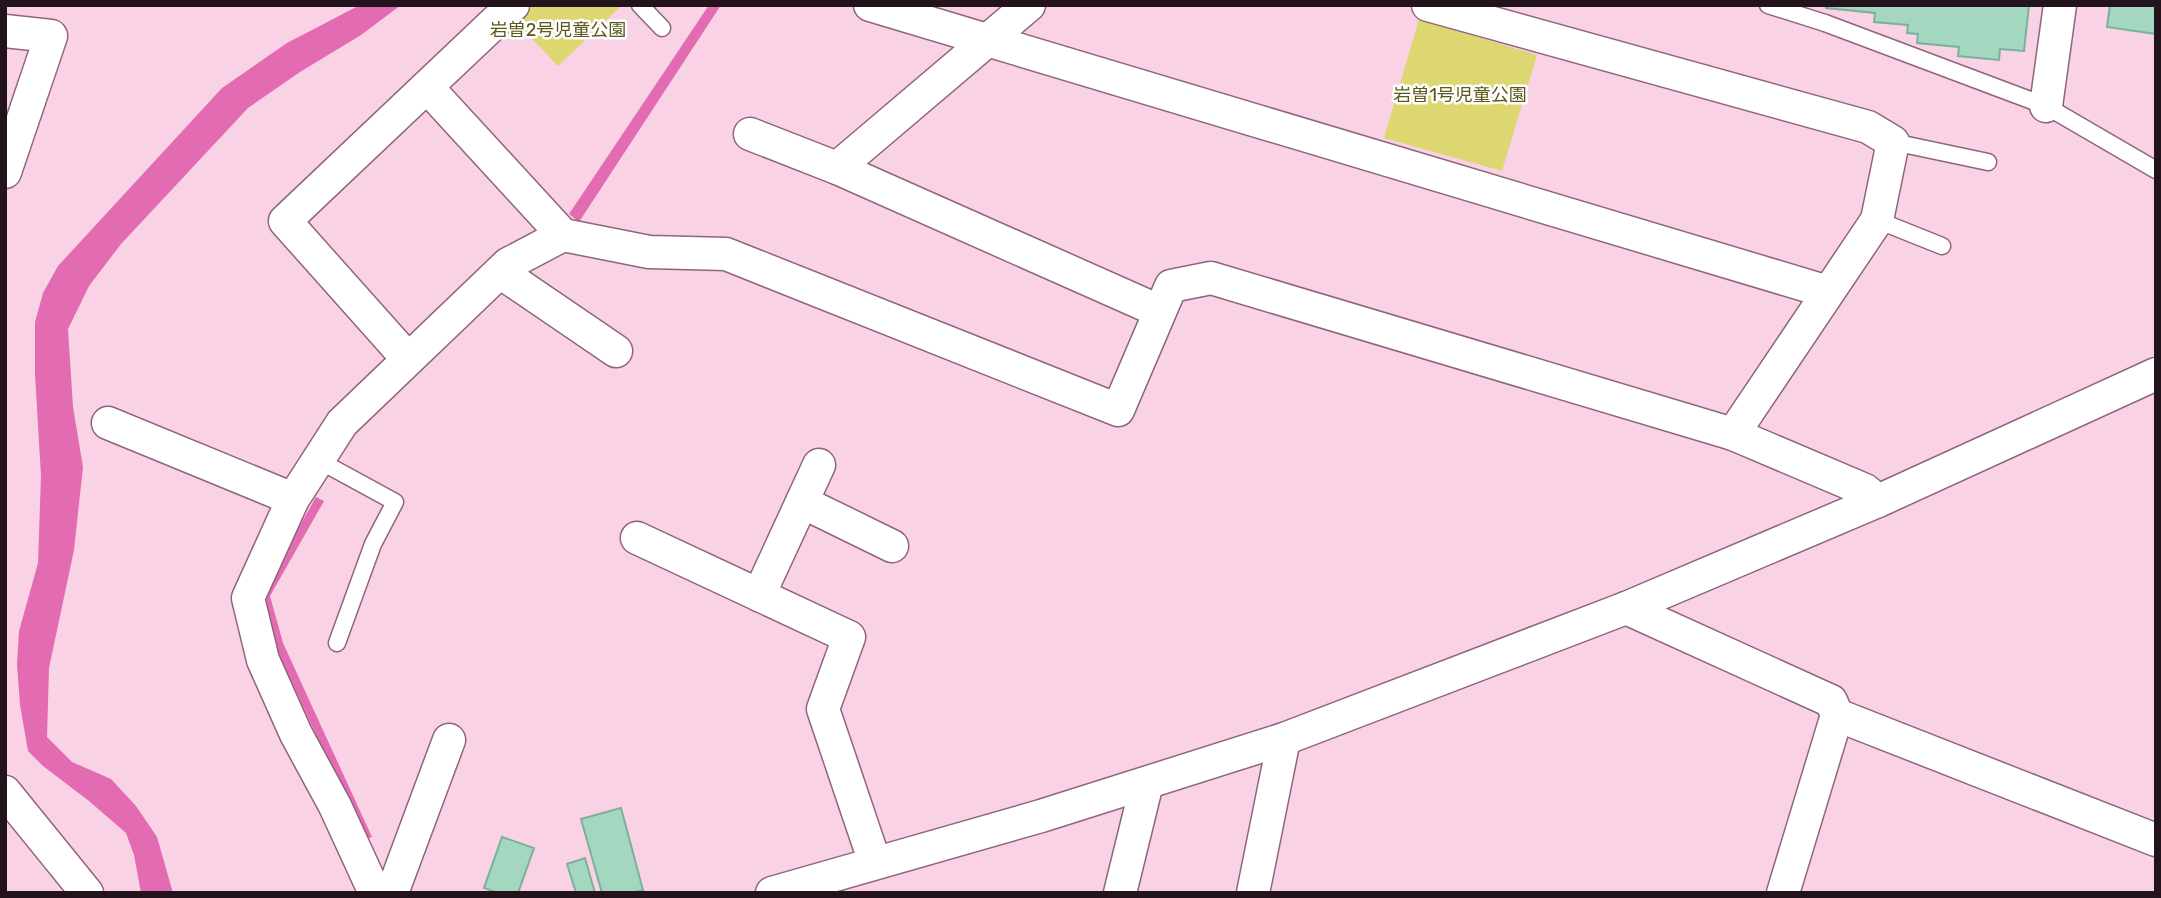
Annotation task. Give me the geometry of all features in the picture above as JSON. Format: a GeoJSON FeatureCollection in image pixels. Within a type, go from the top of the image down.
{"type":"FeatureCollection","features":[{"type":"Feature","properties":{"kind":"street"},"geometry":{"type":"LineString","coordinates":[[408,359],[285,221],[513,5]]}},
{"type":"Feature","properties":{"kind":"street"},"geometry":{"type":"LineString","coordinates":[[870,5],[1828,292]]}},
{"type":"Feature","properties":{"kind":"street"},"geometry":{"type":"LineString","coordinates":[[837,168],[1029,5]]}},
{"type":"Feature","properties":{"kind":"street"},"geometry":{"type":"LineString","coordinates":[[1427,5],[1868,127],[1893,142],[1877,220],[1733,434]]}},
{"type":"Feature","properties":{"kind":"street"},"geometry":{"type":"LineString","coordinates":[[2046,106],[2060,5]]}},
{"type":"Feature","properties":{"kind":"street"},"geometry":{"type":"LineString","coordinates":[[5,31],[51,36],[5,172]]}},
{"type":"Feature","properties":{"kind":"street"},"geometry":{"type":"LineString","coordinates":[[427,87],[563,235],[649,252],[726,254],[1118,410],[1171,286],[1211,278],[1733,434],[1865,490],[1878,501]]}},
{"type":"Feature","properties":{"kind":"street"},"geometry":{"type":"LineString","coordinates":[[750,134],[837,168],[1159,311]]}},
{"type":"Feature","properties":{"kind":"street"},"geometry":{"type":"LineString","coordinates":[[375,893],[335,806],[296,734],[263,660],[248,598],[293,499],[342,423],[508,264],[563,235]]}},
{"type":"Feature","properties":{"kind":"street"},"geometry":{"type":"LineString","coordinates":[[500,272],[616,351]]}},
{"type":"Feature","properties":{"kind":"street"},"geometry":{"type":"LineString","coordinates":[[772,893],[1147,783],[1284,739],[1626,608],[1878,501],[2156,374]]}},
{"type":"Feature","properties":{"kind":"street"},"geometry":{"type":"LineString","coordinates":[[108,423],[293,499]]}},
{"type":"Feature","properties":{"kind":"street"},"geometry":{"type":"LineString","coordinates":[[759,595],[819,465]]}},
{"type":"Feature","properties":{"kind":"street"},"geometry":{"type":"LineString","coordinates":[[802,502],[892,546]]}},
{"type":"Feature","properties":{"kind":"street"},"geometry":{"type":"LineString","coordinates":[[637,538],[849,637],[823,709],[875,863]]}},
{"type":"Feature","properties":{"kind":"street"},"geometry":{"type":"LineString","coordinates":[[1626,608],[1830,701],[1837,715],[2156,841]]}},
{"type":"Feature","properties":{"kind":"street"},"geometry":{"type":"LineString","coordinates":[[1783,893],[1837,715]]}},
{"type":"Feature","properties":{"kind":"street"},"geometry":{"type":"LineString","coordinates":[[1253,893],[1284,739]]}},
{"type":"Feature","properties":{"kind":"street"},"geometry":{"type":"LineString","coordinates":[[392,893],[449,740]]}},
{"type":"Feature","properties":{"kind":"street"},"geometry":{"type":"LineString","coordinates":[[1120,893],[1147,783]]}},
{"type":"Feature","properties":{"kind":"street"},"geometry":{"type":"LineString","coordinates":[[5,792],[87,893]]}},
{"type":"Feature","properties":{"kind":"lane"},"geometry":{"type":"LineString","coordinates":[[640,5],[662,28]]}},
{"type":"Feature","properties":{"kind":"lane"},"geometry":{"type":"LineString","coordinates":[[1768,5],[1825,23],[2046,106],[2156,170]]}},
{"type":"Feature","properties":{"kind":"lane"},"geometry":{"type":"LineString","coordinates":[[1893,142],[1989,162]]}},
{"type":"Feature","properties":{"kind":"lane"},"geometry":{"type":"LineString","coordinates":[[1877,220],[1942,246]]}},
{"type":"Feature","properties":{"kind":"lane"},"geometry":{"type":"LineString","coordinates":[[318,460],[395,502],[373,544],[337,643]]}},
{"type":"Feature","properties":{"kind":"green space","name":"岩曽2号児童公園"},"geometry":{"type":"Polygon","coordinates":[[[534,5],[622,5],[558,66],[517,23],[534,5]]]}},
{"type":"Feature","properties":{"kind":"green space","name":"岩曽1号児童公園"},"geometry":{"type":"Polygon","coordinates":[[[1419,19],[1537,55],[1502,171],[1384,138],[1419,19]]]}},
{"type":"Feature","properties":{"kind":"shaded area"},"geometry":{"type":"Polygon","coordinates":[[[360,5],[401,5],[361,35],[248,108],[121,244],[89,286],[68,329],[73,407],[83,467],[74,550],[49,668],[47,737],[72,762],[111,779],[136,806],[157,837],[173,893],[141,893],[134,855],[126,833],[28,751],[17,665],[19,631],[38,563],[41,476],[35,322],[43,293],[58,266],[222,88],[287,43],[360,5]]]}},
{"type":"Feature","properties":{"kind":"shaded area"},"geometry":{"type":"Polygon","coordinates":[[[709,5],[721,5],[579,222],[569,214],[709,5]]]}},
{"type":"Feature","properties":{"kind":"shaded area"},"geometry":{"type":"Polygon","coordinates":[[[316,497],[324,501],[270,596],[283,643],[372,837],[364,839],[276,648],[262,592],[316,497]]]}},
{"type":"Feature","properties":{"kind":"building"},"geometry":{"type":"Polygon","coordinates":[[[1826,5],[2029,5],[2024,51],[2000,49],[1999,60],[1958,56],[1959,47],[1917,43],[1918,34],[1907,33],[1908,25],[1874,22],[1875,13],[1826,8],[1826,5]]]}},
{"type":"Feature","properties":{"kind":"building"},"geometry":{"type":"Polygon","coordinates":[[[2110,5],[2156,5],[2156,34],[2107,27],[2110,5]]]}},
{"type":"Feature","properties":{"kind":"building"},"geometry":{"type":"Polygon","coordinates":[[[621,808],[643,890],[632,893],[602,893],[581,819],[621,808]]]}},
{"type":"Feature","properties":{"kind":"building"},"geometry":{"type":"Polygon","coordinates":[[[502,837],[534,848],[518,893],[498,893],[484,888],[502,837]]]}},
{"type":"Feature","properties":{"kind":"building"},"geometry":{"type":"Polygon","coordinates":[[[585,858],[595,893],[576,893],[567,864],[585,858]]]}}]}
